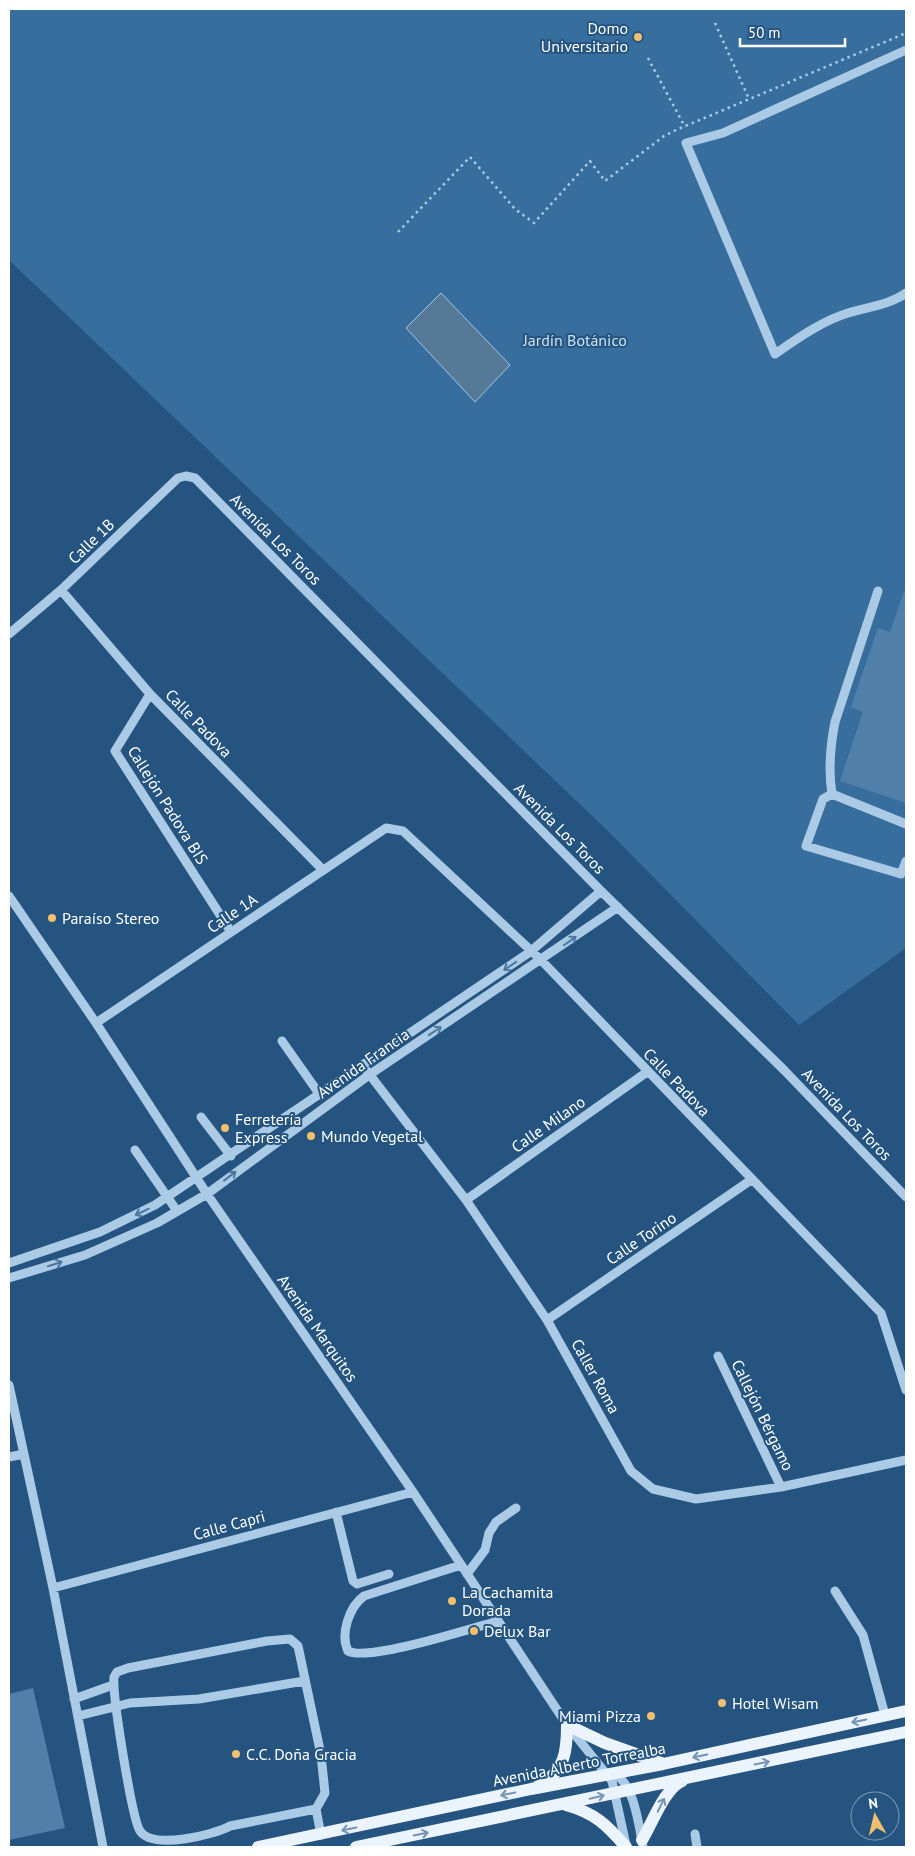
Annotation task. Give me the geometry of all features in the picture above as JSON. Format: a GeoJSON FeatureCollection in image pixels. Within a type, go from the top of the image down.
{"type":"FeatureCollection","features":[{"type":"Feature","properties":{"kind":"main road","name":"Avenida Alberto Torrealba"},"geometry":{"type":"LineString","coordinates":[[258,1847],[531,1789],[663,1764],[906,1710]]}},
{"type":"Feature","properties":{"kind":"main road"},"geometry":{"type":"LineString","coordinates":[[531,1789],[551,1778],[562,1765],[566,1748],[567,1725],[605,1743],[663,1764]]}},
{"type":"Feature","properties":{"kind":"main road"},"geometry":{"type":"LineString","coordinates":[[356,1847],[906,1732]]}},
{"type":"Feature","properties":{"kind":"main road"},"geometry":{"type":"LineString","coordinates":[[643,1844],[664,1798],[674,1785],[689,1778]]}},
{"type":"Feature","properties":{"kind":"main road"},"geometry":{"type":"LineString","coordinates":[[563,1804],[582,1809],[600,1819],[626,1847]]}},
{"type":"Feature","properties":{"kind":"street"},"geometry":{"type":"LineString","coordinates":[[906,50],[722,133],[686,142],[775,354],[805,333],[846,313],[895,300],[906,293]]}},
{"type":"Feature","properties":{"kind":"street","name":"Calle 1B"},"geometry":{"type":"LineString","coordinates":[[9,634],[61,590],[178,478],[186,476],[195,478]]}},
{"type":"Feature","properties":{"kind":"street","name":"Avenida Los Toros"},"geometry":{"type":"LineString","coordinates":[[195,478],[601,891],[784,1070],[906,1196]]}},
{"type":"Feature","properties":{"kind":"street","name":"Calle Padova"},"geometry":{"type":"LineString","coordinates":[[61,590],[150,694],[323,870]]}},
{"type":"Feature","properties":{"kind":"street"},"geometry":{"type":"LineString","coordinates":[[832,794],[829,760],[835,722],[878,591]]}},
{"type":"Feature","properties":{"kind":"street","name":"Callejón Padova BIS"},"geometry":{"type":"LineString","coordinates":[[150,694],[115,751],[230,932]]}},
{"type":"Feature","properties":{"kind":"street"},"geometry":{"type":"LineString","coordinates":[[832,794],[906,824]]}},
{"type":"Feature","properties":{"kind":"street"},"geometry":{"type":"LineString","coordinates":[[832,794],[823,799],[806,846],[901,874],[906,862]]}},
{"type":"Feature","properties":{"kind":"street","name":"Calle Padova"},"geometry":{"type":"LineString","coordinates":[[386,828],[403,831],[530,952],[541,960],[881,1313],[906,1390]]}},
{"type":"Feature","properties":{"kind":"street","name":"Calle 1A"},"geometry":{"type":"LineString","coordinates":[[96,1023],[386,828]]}},
{"type":"Feature","properties":{"kind":"street","name":"Avenida Francia"},"geometry":{"type":"LineString","coordinates":[[9,1263],[100,1232],[167,1198],[530,952],[601,891]]}},
{"type":"Feature","properties":{"kind":"street","name":"Avenida Marquitos"},"geometry":{"type":"LineString","coordinates":[[9,896],[96,1023],[208,1194],[413,1492],[567,1725],[610,1773],[622,1791]]}},
{"type":"Feature","properties":{"kind":"street","name":"Avenida Francia"},"geometry":{"type":"LineString","coordinates":[[9,1278],[85,1255],[157,1223],[208,1194],[369,1075],[618,906]]}},
{"type":"Feature","properties":{"kind":"street"},"geometry":{"type":"LineString","coordinates":[[282,1041],[320,1095]]}},
{"type":"Feature","properties":{"kind":"street","name":"Caller Roma"},"geometry":{"type":"LineString","coordinates":[[363,1066],[466,1200],[547,1320],[631,1471],[653,1489],[696,1499],[781,1487],[906,1460]]}},
{"type":"Feature","properties":{"kind":"street","name":"Calle Milano"},"geometry":{"type":"LineString","coordinates":[[466,1200],[647,1072]]}},
{"type":"Feature","properties":{"kind":"street"},"geometry":{"type":"LineString","coordinates":[[201,1117],[231,1156]]}},
{"type":"Feature","properties":{"kind":"street"},"geometry":{"type":"LineString","coordinates":[[135,1150],[177,1211]]}},
{"type":"Feature","properties":{"kind":"street","name":"Calle Torino"},"geometry":{"type":"LineString","coordinates":[[547,1320],[752,1180]]}},
{"type":"Feature","properties":{"kind":"street","name":"Callejón Bérgamo"},"geometry":{"type":"LineString","coordinates":[[718,1356],[781,1487]]}},
{"type":"Feature","properties":{"kind":"street"},"geometry":{"type":"LineString","coordinates":[[9,1385],[52,1588],[103,1847]]}},
{"type":"Feature","properties":{"kind":"street"},"geometry":{"type":"LineString","coordinates":[[9,1457],[24,1454]]}},
{"type":"Feature","properties":{"kind":"street","name":"Calle Capri"},"geometry":{"type":"LineString","coordinates":[[52,1588],[413,1492]]}},
{"type":"Feature","properties":{"kind":"street"},"geometry":{"type":"LineString","coordinates":[[467,1574],[485,1550],[489,1533],[496,1522],[516,1508]]}},
{"type":"Feature","properties":{"kind":"street"},"geometry":{"type":"LineString","coordinates":[[336,1512],[353,1582],[357,1584],[389,1574]]}},
{"type":"Feature","properties":{"kind":"street"},"geometry":{"type":"LineString","coordinates":[[461,1565],[364,1596],[356,1602],[350,1614],[344,1638],[348,1651],[353,1654],[381,1652],[498,1621]]}},
{"type":"Feature","properties":{"kind":"street"},"geometry":{"type":"LineString","coordinates":[[835,1591],[863,1634],[885,1715]]}},
{"type":"Feature","properties":{"kind":"street"},"geometry":{"type":"LineString","coordinates":[[316,1809],[230,1826],[220,1832],[164,1841],[151,1839],[140,1831],[134,1810],[116,1705],[113,1685],[114,1677],[118,1672],[128,1668],[281,1639],[290,1639],[298,1646],[321,1755],[325,1793],[316,1809],[321,1835]]}},
{"type":"Feature","properties":{"kind":"street"},"geometry":{"type":"LineString","coordinates":[[78,1716],[116,1705],[199,1699],[304,1681]]}},
{"type":"Feature","properties":{"kind":"street"},"geometry":{"type":"LineString","coordinates":[[74,1699],[113,1685]]}},
{"type":"Feature","properties":{"kind":"street"},"geometry":{"type":"LineString","coordinates":[[622,1791],[643,1844]]}},
{"type":"Feature","properties":{"kind":"street"},"geometry":{"type":"LineString","coordinates":[[622,1791],[626,1847]]}},
{"type":"Feature","properties":{"kind":"street"},"geometry":{"type":"LineString","coordinates":[[695,1834],[697,1847]]}},
{"type":"Feature","properties":{"kind":"path"},"geometry":{"type":"LineString","coordinates":[[715,22],[749,99]]}},
{"type":"Feature","properties":{"kind":"path"},"geometry":{"type":"LineString","coordinates":[[398,232],[470,157],[515,209],[534,223],[590,161],[605,181],[664,136],[906,33]]}},
{"type":"Feature","properties":{"kind":"path"},"geometry":{"type":"LineString","coordinates":[[648,58],[685,126]]}},
{"type":"Feature","properties":{"kind":"green space","name":"Jardín Botánico"},"geometry":{"type":"Polygon","coordinates":[[[9,9],[906,9],[906,948],[799,1025],[608,831],[9,260],[9,9]]]}},
{"type":"Feature","properties":{"kind":"shaded area"},"geometry":{"type":"Polygon","coordinates":[[[441,293],[510,365],[475,402],[406,328],[441,293]]]}},
{"type":"Feature","properties":{"kind":"building"},"geometry":{"type":"Polygon","coordinates":[[[904,591],[906,591],[906,803],[840,781],[863,712],[851,707],[878,628],[890,632],[904,591]]]}},
{"type":"Feature","properties":{"kind":"building"},"geometry":{"type":"Polygon","coordinates":[[[33,1688],[65,1828],[9,1840],[9,1694],[33,1688]]]}},
{"type":"Feature","properties":{"kind":"place","name":"Domo Universitario"},"geometry":{"type":"Point","coordinates":[638,37]}},
{"type":"Feature","properties":{"kind":"place","name":"Paraíso Stereo"},"geometry":{"type":"Point","coordinates":[52,918]}},
{"type":"Feature","properties":{"kind":"place","name":"Ferretería Express"},"geometry":{"type":"Point","coordinates":[225,1128]}},
{"type":"Feature","properties":{"kind":"place","name":"Mundo Vegetal"},"geometry":{"type":"Point","coordinates":[311,1136]}},
{"type":"Feature","properties":{"kind":"place","name":"La Cachamita Dorada"},"geometry":{"type":"Point","coordinates":[452,1601]}},
{"type":"Feature","properties":{"kind":"place","name":"Delux Bar"},"geometry":{"type":"Point","coordinates":[474,1631]}},
{"type":"Feature","properties":{"kind":"place","name":"Hotel Wisam"},"geometry":{"type":"Point","coordinates":[722,1703]}},
{"type":"Feature","properties":{"kind":"place","name":"Miami Pizza"},"geometry":{"type":"Point","coordinates":[651,1716]}},
{"type":"Feature","properties":{"kind":"place","name":"C.C. Doña Gracia"},"geometry":{"type":"Point","coordinates":[236,1754]}}]}
